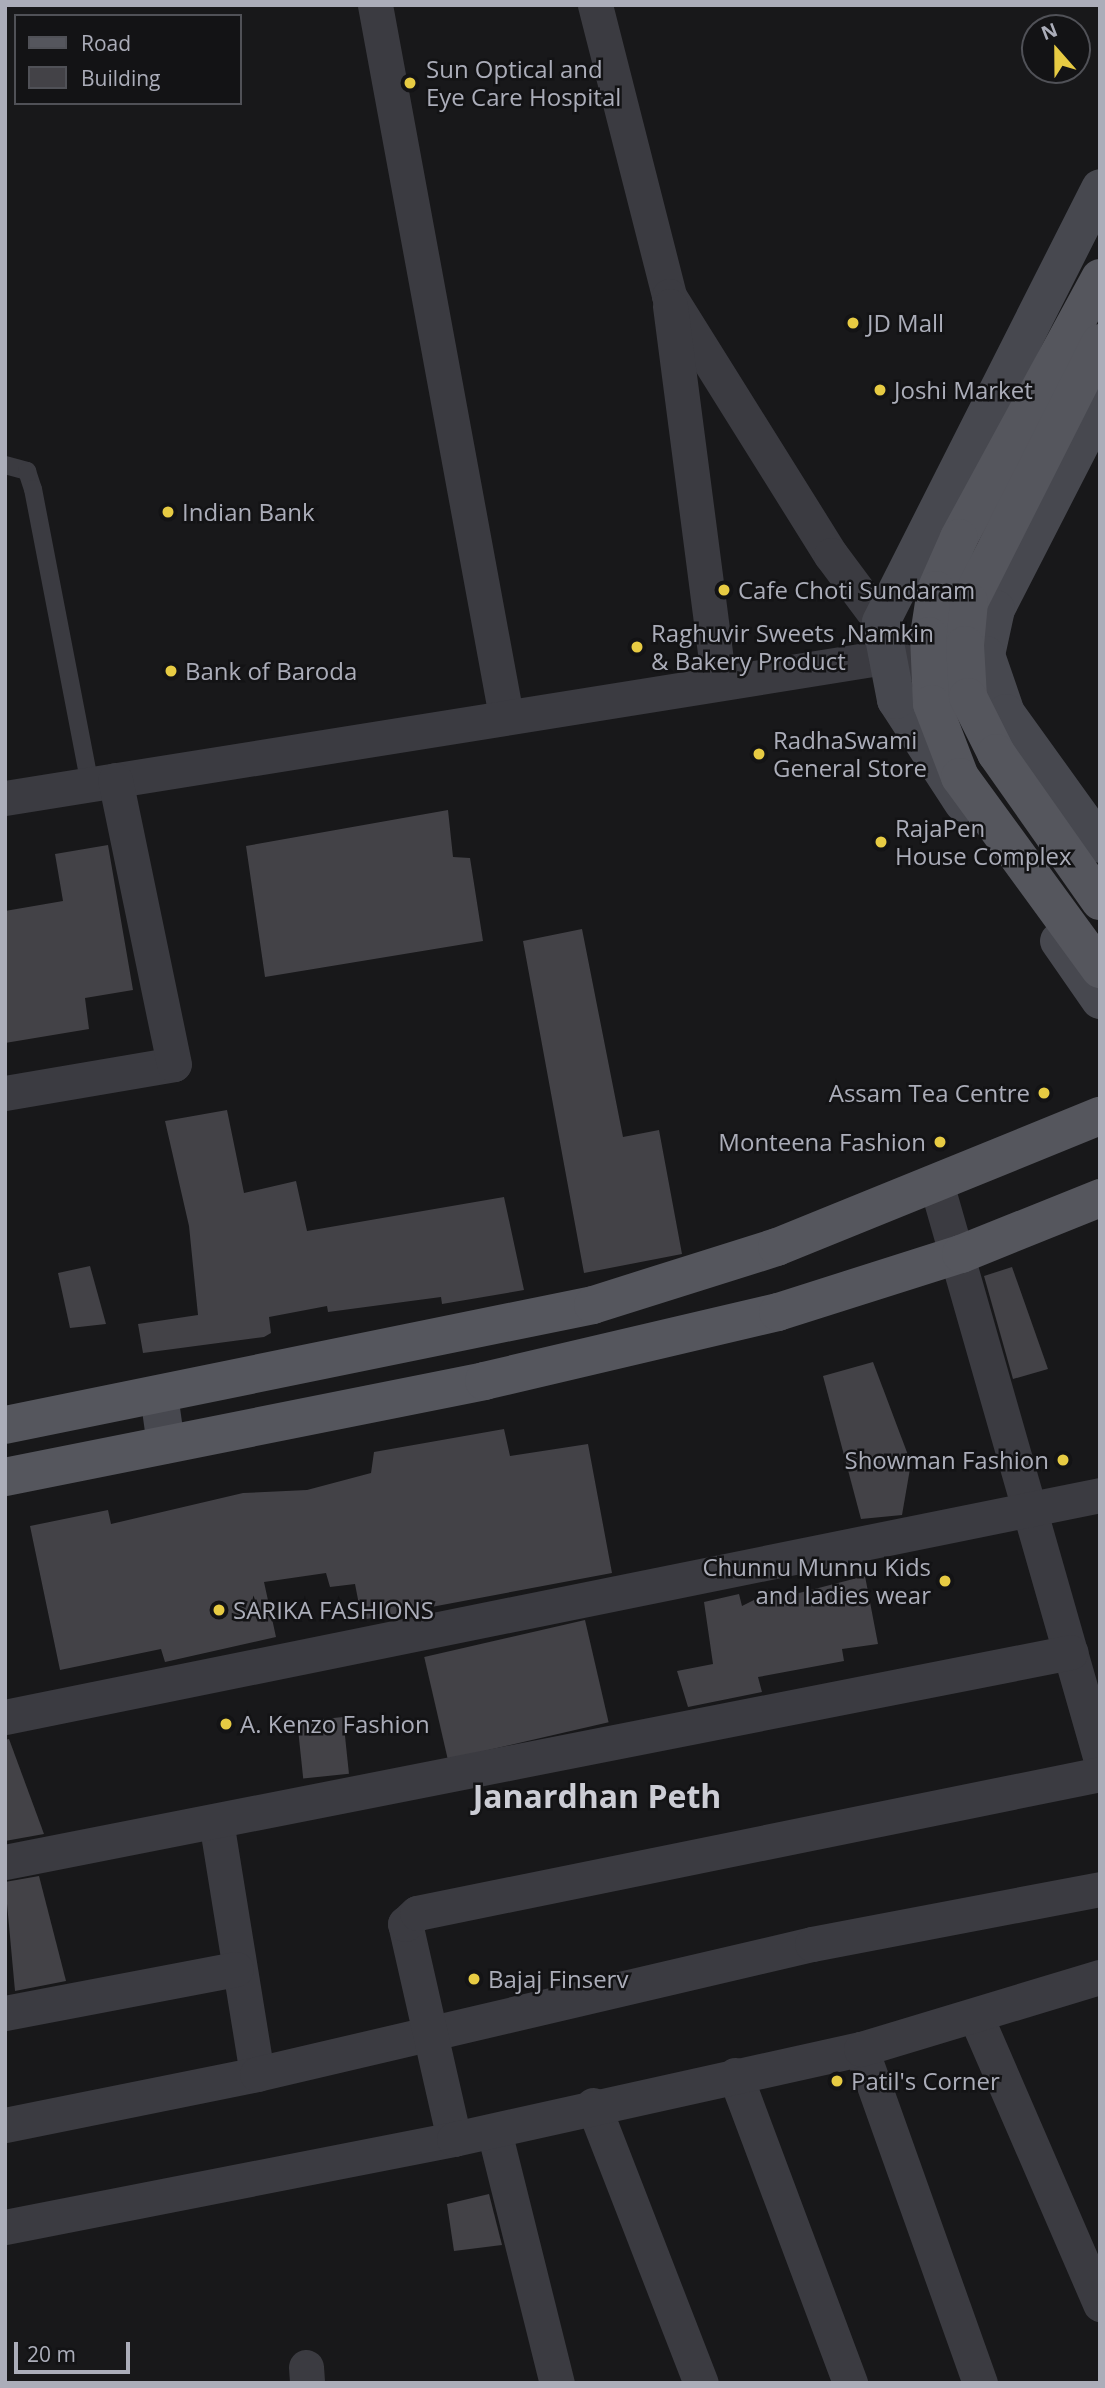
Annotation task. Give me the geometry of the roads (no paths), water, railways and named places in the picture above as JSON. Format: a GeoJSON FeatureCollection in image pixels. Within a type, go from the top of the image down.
{"type":"FeatureCollection","features":[{"type":"Feature","properties":{"kind":"main road"},"geometry":{"type":"LineString","coordinates":[[1100,278],[958,538],[936,590],[929,636],[932,704],[960,777],[1100,970]]}},
{"type":"Feature","properties":{"kind":"main road"},"geometry":{"type":"LineString","coordinates":[[1100,342],[969,602],[965,645],[968,698],[996,753],[1100,901]]}},
{"type":"Feature","properties":{"kind":"main road"},"geometry":{"type":"LineString","coordinates":[[5,1425],[593,1305],[777,1247],[1100,1116]]}},
{"type":"Feature","properties":{"kind":"main road"},"geometry":{"type":"LineString","coordinates":[[5,1477],[484,1381],[778,1312],[961,1254],[1100,1198]]}},
{"type":"Feature","properties":{"kind":"street"},"geometry":{"type":"LineString","coordinates":[[375,5],[506,716]]}},
{"type":"Feature","properties":{"kind":"street"},"geometry":{"type":"LineString","coordinates":[[595,5],[669,296],[719,681]]}},
{"type":"Feature","properties":{"kind":"street"},"geometry":{"type":"LineString","coordinates":[[883,639],[1100,188]]}},
{"type":"Feature","properties":{"kind":"street"},"geometry":{"type":"LineString","coordinates":[[669,296],[883,639],[909,726],[1100,1000]]}},
{"type":"Feature","properties":{"kind":"street"},"geometry":{"type":"LineString","coordinates":[[1100,406],[996,609],[986,655],[991,681],[1006,713],[1100,844]]}},
{"type":"Feature","properties":{"kind":"street"},"geometry":{"type":"LineString","coordinates":[[5,798],[719,681],[883,639],[991,681]]}},
{"type":"Feature","properties":{"kind":"street"},"geometry":{"type":"LineString","coordinates":[[5,1093],[174,1063],[103,782]]}},
{"type":"Feature","properties":{"kind":"street"},"geometry":{"type":"LineString","coordinates":[[936,1182],[961,1254],[1100,1757]]}},
{"type":"Feature","properties":{"kind":"street"},"geometry":{"type":"LineString","coordinates":[[159,1395],[166,1445]]}},
{"type":"Feature","properties":{"kind":"street"},"geometry":{"type":"LineString","coordinates":[[5,1717],[1033,1511],[1100,1495]]}},
{"type":"Feature","properties":{"kind":"street"},"geometry":{"type":"LineString","coordinates":[[5,1862],[1070,1651]]}},
{"type":"Feature","properties":{"kind":"street"},"geometry":{"type":"LineString","coordinates":[[454,2139],[405,1924],[416,1913],[1100,1774]]}},
{"type":"Feature","properties":{"kind":"street"},"geometry":{"type":"LineString","coordinates":[[216,1821],[236,1969],[257,2074]]}},
{"type":"Feature","properties":{"kind":"street"},"geometry":{"type":"LineString","coordinates":[[5,2125],[257,2074],[812,1944],[1100,1889]]}},
{"type":"Feature","properties":{"kind":"street"},"geometry":{"type":"LineString","coordinates":[[5,2013],[236,1969]]}},
{"type":"Feature","properties":{"kind":"street"},"geometry":{"type":"LineString","coordinates":[[5,2227],[494,2131],[593,2105],[861,2049],[976,2017],[1100,1977]]}},
{"type":"Feature","properties":{"kind":"street"},"geometry":{"type":"LineString","coordinates":[[976,2017],[1100,2304]]}},
{"type":"Feature","properties":{"kind":"street"},"geometry":{"type":"LineString","coordinates":[[861,2049],[979,2383]]}},
{"type":"Feature","properties":{"kind":"street"},"geometry":{"type":"LineString","coordinates":[[735,2075],[850,2383]]}},
{"type":"Feature","properties":{"kind":"street"},"geometry":{"type":"LineString","coordinates":[[593,2105],[701,2383]]}},
{"type":"Feature","properties":{"kind":"street"},"geometry":{"type":"LineString","coordinates":[[494,2131],[557,2383]]}},
{"type":"Feature","properties":{"kind":"lane"},"geometry":{"type":"LineString","coordinates":[[5,465],[27,471],[33,489],[103,782]]}},
{"type":"Feature","properties":{"kind":"place","name":"Sun Optical and Eye Care Hospital"},"geometry":{"type":"Point","coordinates":[410,83]}},
{"type":"Feature","properties":{"kind":"place","name":"JD Mall"},"geometry":{"type":"Point","coordinates":[853,323]}},
{"type":"Feature","properties":{"kind":"place","name":"Joshi Market"},"geometry":{"type":"Point","coordinates":[880,390]}},
{"type":"Feature","properties":{"kind":"place","name":"Indian Bank"},"geometry":{"type":"Point","coordinates":[168,512]}},
{"type":"Feature","properties":{"kind":"place","name":"Cafe Choti Sundaram"},"geometry":{"type":"Point","coordinates":[724,590]}},
{"type":"Feature","properties":{"kind":"place","name":"Raghuvir Sweets ,Namkin & Bakery Product"},"geometry":{"type":"Point","coordinates":[637,647]}},
{"type":"Feature","properties":{"kind":"place","name":"Bank of Baroda"},"geometry":{"type":"Point","coordinates":[171,671]}},
{"type":"Feature","properties":{"kind":"place","name":"RadhaSwami General Store"},"geometry":{"type":"Point","coordinates":[759,754]}},
{"type":"Feature","properties":{"kind":"place","name":"RajaPen House Complex"},"geometry":{"type":"Point","coordinates":[881,842]}},
{"type":"Feature","properties":{"kind":"place","name":"Assam Tea Centre"},"geometry":{"type":"Point","coordinates":[1044,1093]}},
{"type":"Feature","properties":{"kind":"place","name":"Monteena Fashion"},"geometry":{"type":"Point","coordinates":[940,1142]}},
{"type":"Feature","properties":{"kind":"place","name":"Showman Fashion"},"geometry":{"type":"Point","coordinates":[1063,1460]}},
{"type":"Feature","properties":{"kind":"place","name":"Chunnu Munnu Kids and ladies wear"},"geometry":{"type":"Point","coordinates":[945,1581]}},
{"type":"Feature","properties":{"kind":"place","name":"SARIKA FASHIONS"},"geometry":{"type":"Point","coordinates":[219,1610]}},
{"type":"Feature","properties":{"kind":"place","name":"A. Kenzo Fashion"},"geometry":{"type":"Point","coordinates":[226,1724]}},
{"type":"Feature","properties":{"kind":"place","name":"Bajaj Finserv"},"geometry":{"type":"Point","coordinates":[474,1979]}},
{"type":"Feature","properties":{"kind":"place","name":"Patil's Corner"},"geometry":{"type":"Point","coordinates":[837,2081]}},
{"type":"Feature","properties":{"kind":"district","name":"Janardhan Peth"},"geometry":{"type":"Point","coordinates":[597,1796]}}]}
